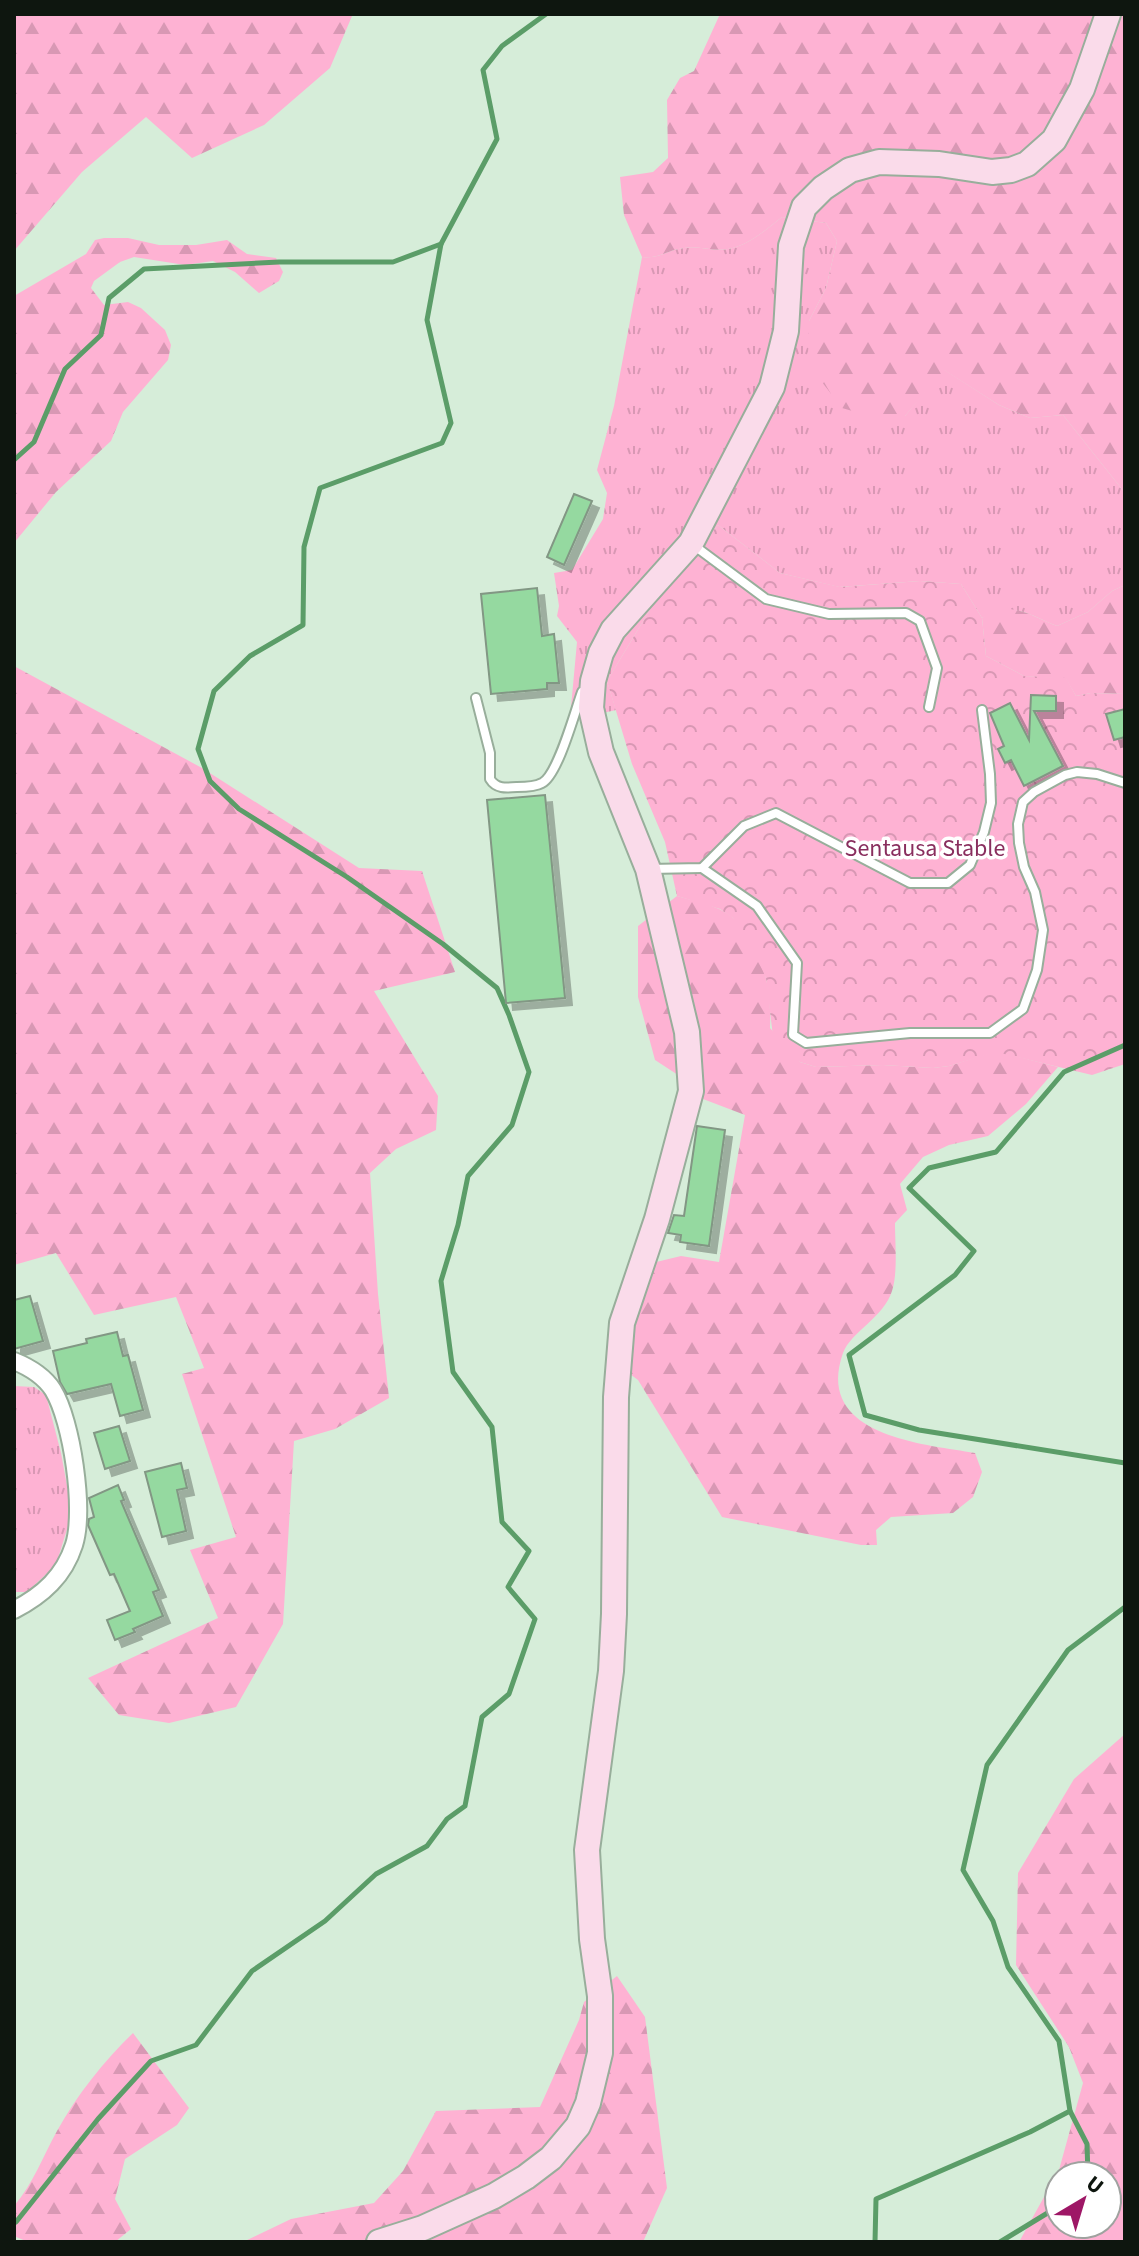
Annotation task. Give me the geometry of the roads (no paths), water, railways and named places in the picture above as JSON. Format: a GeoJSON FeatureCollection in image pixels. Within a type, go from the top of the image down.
{"type":"FeatureCollection","features":[{"type":"Feature","properties":{"kind":"street"},"geometry":{"type":"LineString","coordinates":[[379,2242],[423,2228],[494,2196],[551,2158],[578,2126],[588,2103],[600,2053],[600,1996],[592,1939],[587,1850],[611,1671],[616,1397],[622,1323],[657,1219],[691,1091],[687,1032],[648,869],[601,752],[591,708],[601,653],[613,630],[691,543],[772,387],[786,331],[791,246],[804,207],[823,188],[850,170],[879,162],[939,164],[992,172],[1027,164],[1054,140],[1082,89],[1108,14]]}},
{"type":"Feature","properties":{"kind":"street"},"geometry":{"type":"LineString","coordinates":[[14,1361],[41,1377],[51,1387],[59,1403],[70,1442],[80,1517],[73,1547],[54,1582],[38,1598],[14,1610]]}},
{"type":"Feature","properties":{"kind":"lane"},"geometry":{"type":"LineString","coordinates":[[691,543],[766,599],[829,614],[906,613],[920,621],[937,668],[929,707]]}},
{"type":"Feature","properties":{"kind":"lane"},"geometry":{"type":"LineString","coordinates":[[476,698],[490,753],[492,783],[507,788],[539,785],[552,773],[587,681],[597,668]]}},
{"type":"Feature","properties":{"kind":"lane"},"geometry":{"type":"LineString","coordinates":[[702,868],[744,826],[776,813],[910,883],[948,883],[970,865],[984,832],[991,803],[982,710]]}},
{"type":"Feature","properties":{"kind":"lane"},"geometry":{"type":"LineString","coordinates":[[648,869],[702,868],[757,906],[797,963],[793,1035],[806,1043],[910,1033],[990,1033],[1023,1009],[1037,970],[1043,930],[1019,843],[1018,824],[1023,802],[1034,792],[1077,772],[1097,774],[1125,783]]}},
{"type":"Feature","properties":{"kind":"waterway"},"geometry":{"type":"LineString","coordinates":[[16,2222],[98,2119],[151,2061],[196,2045],[252,1971],[325,1921],[376,1874],[427,1846],[447,1819],[465,1806],[482,1717],[509,1694],[535,1619],[508,1587],[529,1551],[502,1522],[492,1427],[453,1372],[441,1281],[458,1225],[468,1176],[512,1125],[529,1072],[509,1015],[497,988],[443,944],[347,877],[239,809],[210,781],[198,749],[214,691],[250,656],[303,625],[304,547],[320,488],[442,443],[451,423],[427,320],[441,244],[497,139],[483,70],[502,46],[546,14]]}},
{"type":"Feature","properties":{"kind":"waterway"},"geometry":{"type":"LineString","coordinates":[[14,460],[34,442],[65,369],[101,335],[109,298],[144,269],[279,262],[393,262],[441,244]]}},
{"type":"Feature","properties":{"kind":"waterway"},"geometry":{"type":"LineString","coordinates":[[1125,1045],[1064,1072],[996,1152],[929,1168],[909,1188],[974,1251],[955,1275],[849,1355],[865,1415],[919,1430],[1125,1463]]}},
{"type":"Feature","properties":{"kind":"waterway"},"geometry":{"type":"LineString","coordinates":[[875,2242],[876,2199],[1030,2132],[1070,2111],[1059,2041],[1008,1967],[993,1921],[963,1870],[987,1765],[1068,1650],[1125,1607]]}},
{"type":"Feature","properties":{"kind":"waterway"},"geometry":{"type":"LineString","coordinates":[[1070,2111],[1087,2144],[1088,2160]]}},
{"type":"Feature","properties":{"kind":"waterway"},"geometry":{"type":"LineString","coordinates":[[1000,2242],[1043,2216]]}},
{"type":"Feature","properties":{"kind":"park label","name":"Sentausa Stable"},"geometry":{"type":"Point","coordinates":[925,848]}}]}
